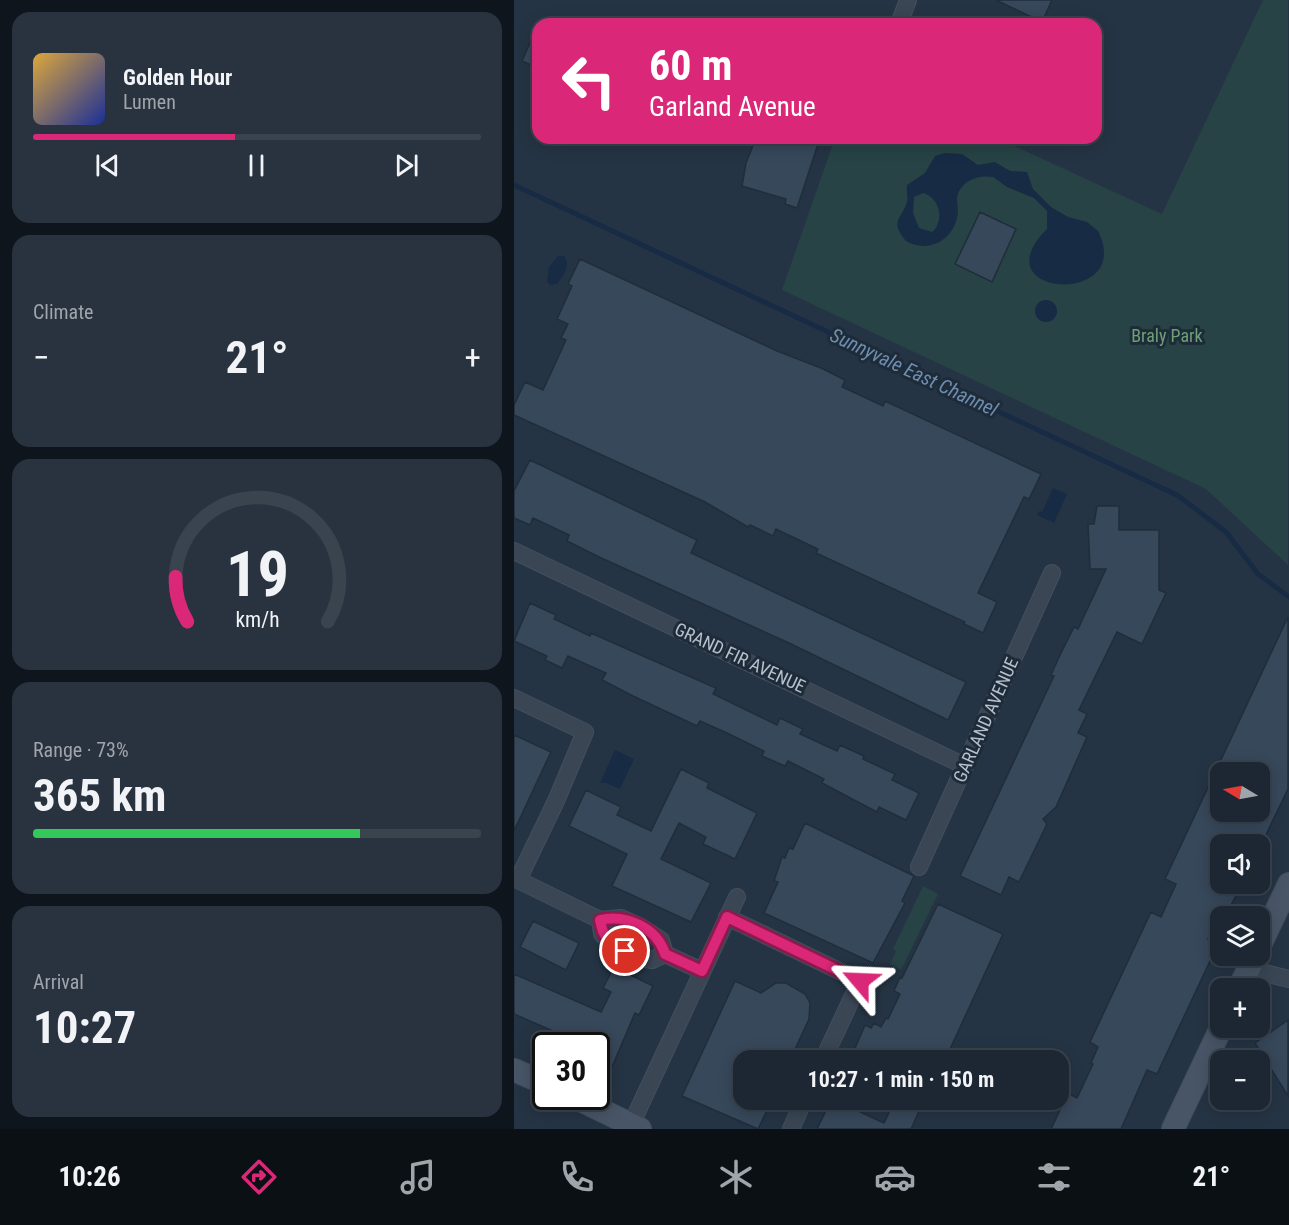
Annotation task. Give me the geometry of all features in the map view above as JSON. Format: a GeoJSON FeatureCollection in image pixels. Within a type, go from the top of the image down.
{"type":"FeatureCollection","features":[{"type":"Feature","properties":{"kind":"street"},"geometry":{"type":"LineString","coordinates":[[901,18],[908,0]]}},
{"type":"Feature","properties":{"kind":"street","name":"GRAND FIR AVENUE"},"geometry":{"type":"LineString","coordinates":[[514,551],[965,766]]}},
{"type":"Feature","properties":{"kind":"street","name":"GARLAND AVENUE"},"geometry":{"type":"LineString","coordinates":[[919,867],[1052,573]]}},
{"type":"Feature","properties":{"kind":"street"},"geometry":{"type":"LineString","coordinates":[[514,698],[585,732],[556,801],[516,879],[600,920],[620,918],[641,927],[661,940],[665,954],[702,971]]}},
{"type":"Feature","properties":{"kind":"street"},"geometry":{"type":"LineString","coordinates":[[1270,923],[1288,884]]}},
{"type":"Feature","properties":{"kind":"street"},"geometry":{"type":"LineString","coordinates":[[601,1110],[636,1127],[702,971],[737,897]]}},
{"type":"Feature","properties":{"kind":"street"},"geometry":{"type":"LineString","coordinates":[[727,917],[860,981],[828,1050]]}},
{"type":"Feature","properties":{"kind":"street"},"geometry":{"type":"LineString","coordinates":[[600,920],[602,934],[611,944],[639,958],[652,960],[665,954]]}},
{"type":"Feature","properties":{"kind":"street"},"geometry":{"type":"LineString","coordinates":[[1247,971],[1288,979]]}},
{"type":"Feature","properties":{"kind":"street"},"geometry":{"type":"LineString","coordinates":[[1173,1129],[1216,1038]]}},
{"type":"Feature","properties":{"kind":"street"},"geometry":{"type":"LineString","coordinates":[[514,1070],[532,1078]]}},
{"type":"Feature","properties":{"kind":"street"},"geometry":{"type":"LineString","coordinates":[[791,1129],[800,1110]]}},
{"type":"Feature","properties":{"kind":"green space","name":"Braly Park"},"geometry":{"type":"Polygon","coordinates":[[[1263,0],[1288,0],[1288,565],[1206,489],[782,290],[833,144],[1010,144],[1162,214],[1263,0]]]}},
{"type":"Feature","properties":{"kind":"green space"},"geometry":{"type":"Polygon","coordinates":[[[923,886],[938,894],[901,970],[890,964],[896,951],[893,949],[923,886]]]}},
{"type":"Feature","properties":{"kind":"water"},"geometry":{"type":"Polygon","coordinates":[[[945,153],[962,154],[978,165],[995,162],[1010,171],[1027,172],[1033,189],[1051,207],[1068,217],[1087,222],[1098,231],[1104,256],[1096,272],[1080,282],[1061,284],[1043,280],[1031,269],[1031,252],[1047,229],[1047,211],[1034,198],[987,176],[970,180],[961,188],[957,199],[957,218],[944,239],[922,246],[906,241],[897,225],[907,203],[907,185],[925,173],[935,156],[945,153]],[[923,193],[914,197],[913,213],[919,228],[932,232],[938,222],[939,210],[929,195],[923,193]]]}},
{"type":"Feature","properties":{"kind":"water"},"geometry":{"type":"Polygon","coordinates":[[[558,256],[564,256],[567,263],[566,270],[557,284],[550,285],[547,282],[549,267],[558,256]]]}},
{"type":"Feature","properties":{"kind":"water"},"geometry":{"type":"Polygon","coordinates":[[[1046,300],[1054,303],[1057,311],[1054,319],[1046,322],[1038,319],[1035,311],[1038,303],[1046,300]]]}},
{"type":"Feature","properties":{"kind":"water"},"geometry":{"type":"Polygon","coordinates":[[[1053,488],[1067,494],[1054,523],[1037,515],[1039,511],[1042,512],[1053,488]]]}},
{"type":"Feature","properties":{"kind":"water"},"geometry":{"type":"Polygon","coordinates":[[[615,750],[634,759],[620,789],[600,783],[615,750]]]}},
{"type":"Feature","properties":{"kind":"building"},"geometry":{"type":"Polygon","coordinates":[[[996,0],[1052,0],[1044,18],[1034,18],[996,0]]]}},
{"type":"Feature","properties":{"kind":"building"},"geometry":{"type":"Polygon","coordinates":[[[532,38],[532,65],[522,61],[532,38]]]}},
{"type":"Feature","properties":{"kind":"building"},"geometry":{"type":"Polygon","coordinates":[[[754,144],[818,144],[797,208],[785,204],[786,199],[742,186],[746,163],[754,144]]]}},
{"type":"Feature","properties":{"kind":"building"},"geometry":{"type":"Polygon","coordinates":[[[980,212],[1016,229],[992,282],[955,264],[980,212]]]}},
{"type":"Feature","properties":{"kind":"building"},"geometry":{"type":"Polygon","coordinates":[[[580,259],[777,351],[821,368],[845,380],[842,387],[883,406],[885,401],[1041,474],[1029,499],[1024,497],[978,593],[997,602],[983,633],[964,624],[965,622],[816,553],[818,549],[776,529],[773,536],[750,525],[748,527],[705,502],[514,415],[514,405],[525,382],[543,390],[566,340],[561,338],[568,324],[557,319],[572,286],[568,284],[580,259]]]}},
{"type":"Feature","properties":{"kind":"building"},"geometry":{"type":"Polygon","coordinates":[[[530,460],[697,540],[691,553],[966,682],[948,720],[789,643],[599,557],[567,541],[569,535],[533,518],[530,525],[514,518],[514,491],[530,460]]]}},
{"type":"Feature","properties":{"kind":"building"},"geometry":{"type":"Polygon","coordinates":[[[1097,506],[1119,506],[1119,530],[1159,530],[1159,590],[1166,593],[1142,644],[1117,632],[1079,710],[1087,714],[1078,733],[1087,737],[1056,807],[1043,819],[1047,824],[1019,882],[1009,877],[1001,895],[960,876],[1054,676],[1051,675],[1060,655],[1074,627],[1078,629],[1106,569],[1090,569],[1088,524],[1094,524],[1097,506]]]}},
{"type":"Feature","properties":{"kind":"building"},"geometry":{"type":"Polygon","coordinates":[[[530,603],[556,615],[554,619],[590,636],[591,633],[716,688],[713,694],[777,725],[780,718],[803,729],[800,734],[837,751],[840,745],[864,756],[863,759],[895,774],[892,780],[919,793],[906,820],[879,807],[877,812],[822,783],[824,779],[788,761],[785,766],[762,756],[764,751],[727,733],[700,721],[697,726],[633,696],[602,680],[606,673],[568,656],[562,668],[545,660],[547,656],[514,641],[530,603]]]}},
{"type":"Feature","properties":{"kind":"building"},"geometry":{"type":"Polygon","coordinates":[[[1288,617],[1288,789],[1266,834],[1210,834],[1210,894],[1237,894],[1231,906],[1210,906],[1208,939],[1210,940],[1210,961],[1157,1074],[1147,1070],[1121,1129],[1051,1129],[1060,1110],[1069,1110],[1069,1094],[1077,1098],[1093,1064],[1091,1063],[1098,1047],[1090,1042],[1151,912],[1161,917],[1176,884],[1165,879],[1210,783],[1210,822],[1270,822],[1270,762],[1220,762],[1288,617]]]}},
{"type":"Feature","properties":{"kind":"building"},"geometry":{"type":"Polygon","coordinates":[[[514,735],[551,752],[514,831],[514,735]]]}},
{"type":"Feature","properties":{"kind":"building"},"geometry":{"type":"Polygon","coordinates":[[[681,769],[709,783],[707,788],[757,813],[735,859],[703,844],[706,837],[679,823],[661,859],[711,883],[691,922],[612,886],[627,854],[569,826],[586,790],[621,807],[617,815],[651,831],[681,769]]]}},
{"type":"Feature","properties":{"kind":"building"},"geometry":{"type":"Polygon","coordinates":[[[805,823],[914,876],[902,901],[905,903],[873,963],[764,913],[778,882],[774,881],[782,857],[785,858],[789,848],[793,849],[805,823]]]}},
{"type":"Feature","properties":{"kind":"building"},"geometry":{"type":"Polygon","coordinates":[[[938,904],[1003,934],[950,1050],[854,1050],[865,1025],[871,1028],[874,1023],[881,1027],[886,1018],[888,1019],[900,994],[894,991],[900,977],[902,978],[938,904]]]}},
{"type":"Feature","properties":{"kind":"building"},"geometry":{"type":"Polygon","coordinates":[[[533,921],[579,943],[566,970],[520,947],[533,921]]]}},
{"type":"Feature","properties":{"kind":"building"},"geometry":{"type":"Polygon","coordinates":[[[614,967],[653,986],[639,1015],[635,1013],[612,1067],[610,1066],[610,1032],[555,1032],[514,1014],[514,974],[601,1012],[611,992],[603,988],[614,967]]]}},
{"type":"Feature","properties":{"kind":"building"},"geometry":{"type":"Polygon","coordinates":[[[735,981],[761,993],[776,983],[786,983],[805,994],[810,1003],[809,1019],[795,1050],[733,1050],[733,1110],[767,1110],[758,1129],[682,1096],[735,981]]]}},
{"type":"Feature","properties":{"kind":"building"},"geometry":{"type":"Polygon","coordinates":[[[1288,1020],[1288,1096],[1270,1067],[1270,1050],[1259,1050],[1255,1043],[1262,1038],[1270,1038],[1270,1033],[1288,1020]]]}},
{"type":"Feature","properties":{"kind":"building"},"geometry":{"type":"Polygon","coordinates":[[[826,1110],[861,1110],[860,1112],[884,1123],[890,1110],[920,1110],[911,1129],[817,1129],[826,1110]]]}},
{"type":"Feature","properties":{"kind":"waterway","name":"Sunnyvale East Channel"},"geometry":{"type":"LineString","coordinates":[[514,185],[1177,495],[1226,532],[1258,574],[1289,597]]}},
{"type":"Feature","properties":{"kind":"route"},"geometry":{"type":"LineString","coordinates":[[625,951],[611,944],[602,934],[600,920],[611,917],[620,918],[651,932],[661,940],[665,954],[702,971],[727,917],[860,981]]}}]}
